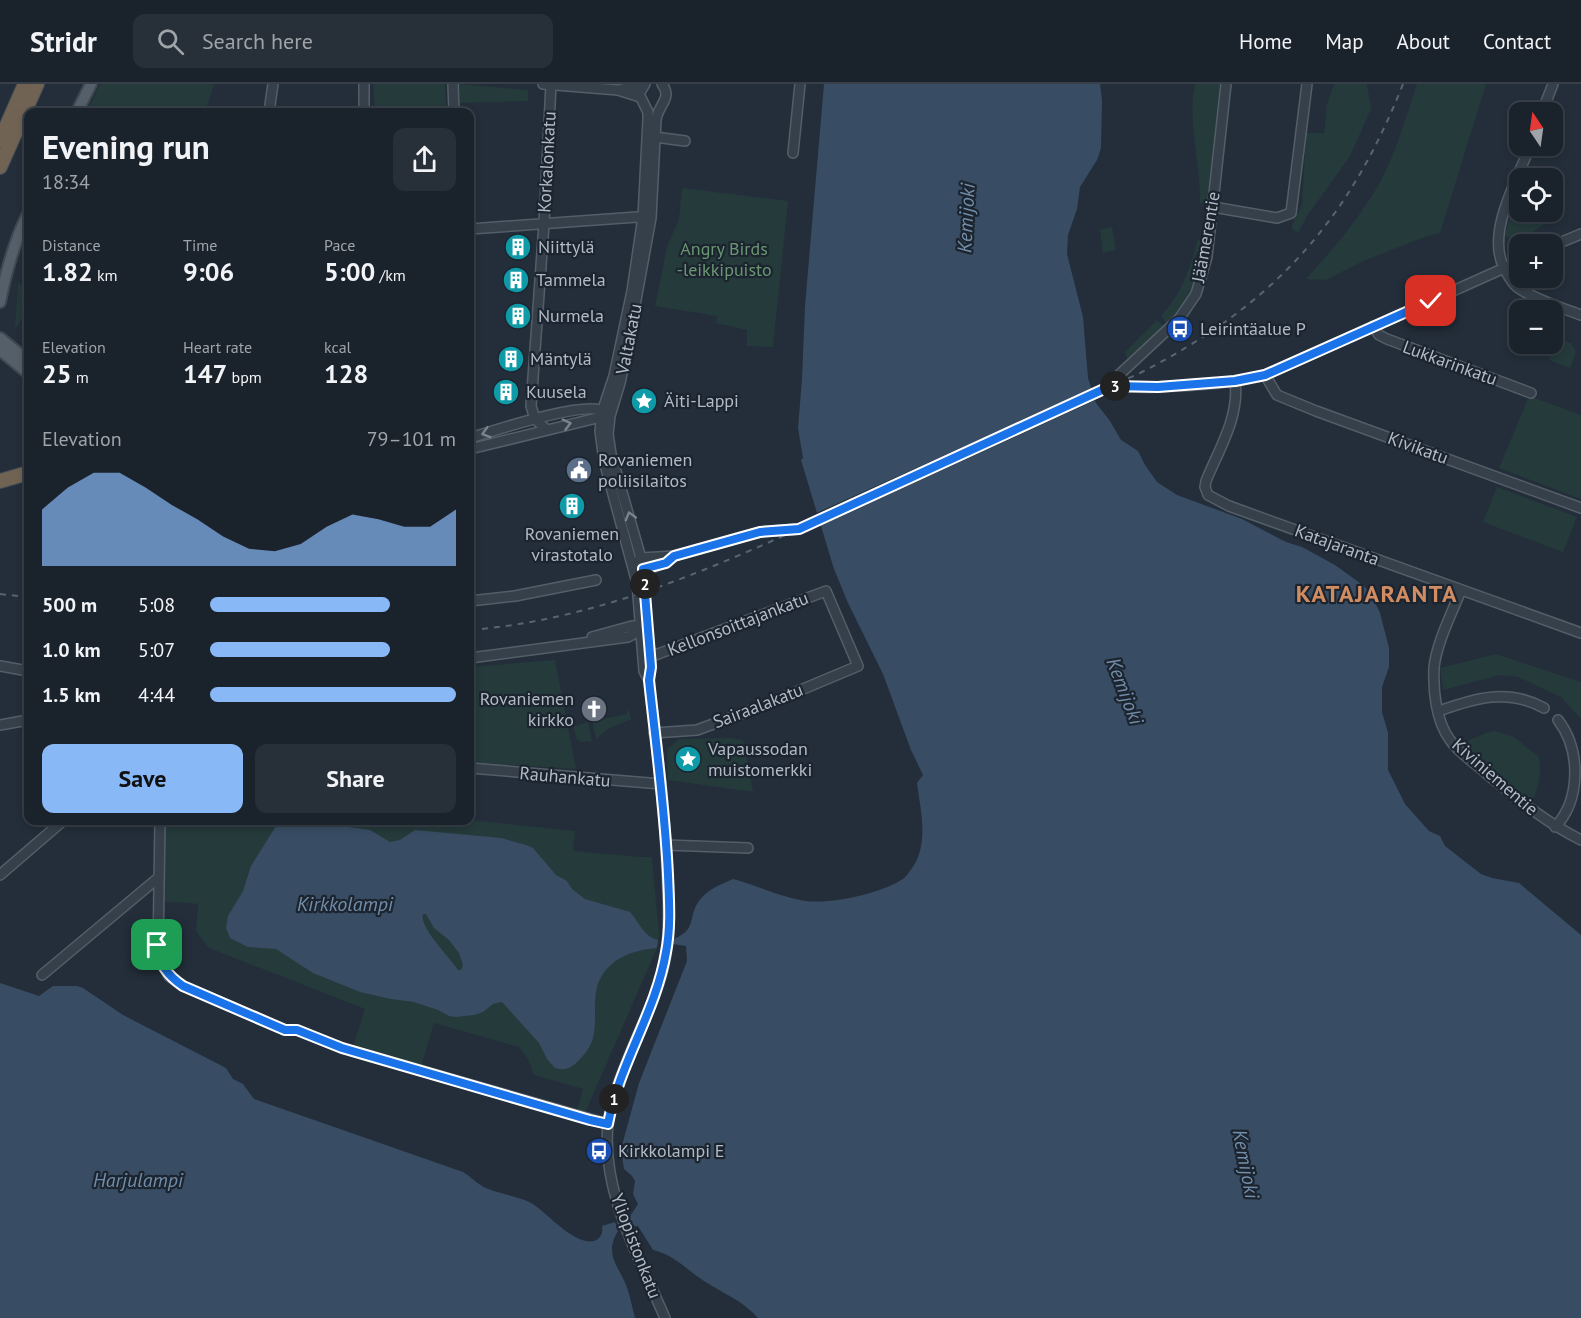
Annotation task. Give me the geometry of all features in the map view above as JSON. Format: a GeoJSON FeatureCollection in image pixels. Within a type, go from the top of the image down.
{"type":"FeatureCollection","features":[{"type":"Feature","properties":{"kind":"highway"},"geometry":{"type":"LineString","coordinates":[[0,141],[25,84]]}},
{"type":"Feature","properties":{"kind":"highway"},"geometry":{"type":"LineString","coordinates":[[26,108],[37,84]]}},
{"type":"Feature","properties":{"kind":"highway"},"geometry":{"type":"LineString","coordinates":[[0,167],[24,113]]}},
{"type":"Feature","properties":{"kind":"highway"},"geometry":{"type":"LineString","coordinates":[[0,473],[24,466]]}},
{"type":"Feature","properties":{"kind":"highway"},"geometry":{"type":"LineString","coordinates":[[0,481],[24,474]]}},
{"type":"Feature","properties":{"kind":"main road"},"geometry":{"type":"LineString","coordinates":[[79,108],[91,84]]}},
{"type":"Feature","properties":{"kind":"main road"},"geometry":{"type":"LineString","coordinates":[[0,302],[5,276],[24,231]]}},
{"type":"Feature","properties":{"kind":"main road"},"geometry":{"type":"LineString","coordinates":[[0,338],[24,358]]}},
{"type":"Feature","properties":{"kind":"main road"},"geometry":{"type":"LineString","coordinates":[[0,350],[24,370]]}},
{"type":"Feature","properties":{"kind":"street"},"geometry":{"type":"LineString","coordinates":[[270,108],[273,84]]}},
{"type":"Feature","properties":{"kind":"street"},"geometry":{"type":"LineString","coordinates":[[364,84],[364,108]]}},
{"type":"Feature","properties":{"kind":"street"},"geometry":{"type":"LineString","coordinates":[[453,84],[454,108]]}},
{"type":"Feature","properties":{"kind":"street"},"geometry":{"type":"LineString","coordinates":[[548,84],[620,90],[629,87],[643,94],[654,107],[661,106]]}},
{"type":"Feature","properties":{"kind":"street","name":"Korkalonkatu"},"geometry":{"type":"LineString","coordinates":[[535,419],[531,406],[544,224],[548,84]]}},
{"type":"Feature","properties":{"kind":"street","name":"Valtakatu"},"geometry":{"type":"LineString","coordinates":[[633,565],[604,460],[601,437],[605,414],[623,372],[647,217],[657,114],[667,97],[667,90],[662,84]]}},
{"type":"Feature","properties":{"kind":"street"},"geometry":{"type":"LineString","coordinates":[[793,153],[800,84]]}},
{"type":"Feature","properties":{"kind":"street","name":"Jäämerentie"},"geometry":{"type":"LineString","coordinates":[[1104,389],[1179,319],[1191,303],[1205,264],[1226,84]]}},
{"type":"Feature","properties":{"kind":"street"},"geometry":{"type":"LineString","coordinates":[[1213,207],[1277,218],[1291,213],[1307,84]]}},
{"type":"Feature","properties":{"kind":"street"},"geometry":{"type":"LineString","coordinates":[[1546,102],[1553,84]]}},
{"type":"Feature","properties":{"kind":"street","name":"Valtakatu"},"geometry":{"type":"LineString","coordinates":[[643,94],[648,119],[647,217]]}},
{"type":"Feature","properties":{"kind":"street"},"geometry":{"type":"LineString","coordinates":[[655,137],[685,141]]}},
{"type":"Feature","properties":{"kind":"street"},"geometry":{"type":"LineString","coordinates":[[1526,156],[1498,235],[1499,256],[1514,285],[1581,315]]}},
{"type":"Feature","properties":{"kind":"street"},"geometry":{"type":"LineString","coordinates":[[474,230],[647,217]]}},
{"type":"Feature","properties":{"kind":"street"},"geometry":{"type":"LineString","coordinates":[[1563,241],[1581,234]]}},
{"type":"Feature","properties":{"kind":"street"},"geometry":{"type":"LineString","coordinates":[[674,556],[666,563],[643,569],[633,565],[641,558],[674,556],[760,532],[799,529],[1104,389],[1115,386],[1235,381],[1265,375],[1509,266]]}},
{"type":"Feature","properties":{"kind":"street","name":"Lukkarinkatu"},"geometry":{"type":"LineString","coordinates":[[1373,326],[1387,339],[1532,393]]}},
{"type":"Feature","properties":{"kind":"street"},"geometry":{"type":"LineString","coordinates":[[1124,372],[1126,382],[1133,387]]}},
{"type":"Feature","properties":{"kind":"street","name":"Kivikatu"},"geometry":{"type":"LineString","coordinates":[[1265,375],[1277,394],[1316,411],[1581,508]]}},
{"type":"Feature","properties":{"kind":"street","name":"Katajaranta"},"geometry":{"type":"LineString","coordinates":[[1235,381],[1237,398],[1235,410],[1206,481],[1205,487],[1208,495],[1229,506],[1581,633]]}},
{"type":"Feature","properties":{"kind":"street"},"geometry":{"type":"LineString","coordinates":[[474,437],[576,410],[605,414]]}},
{"type":"Feature","properties":{"kind":"street"},"geometry":{"type":"LineString","coordinates":[[474,447],[605,414]]}},
{"type":"Feature","properties":{"kind":"street","name":"Valtakatu"},"geometry":{"type":"LineString","coordinates":[[605,414],[611,454],[643,569]]}},
{"type":"Feature","properties":{"kind":"street"},"geometry":{"type":"LineString","coordinates":[[535,419],[547,430]]}},
{"type":"Feature","properties":{"kind":"street","name":"Yliopistonkatu"},"geometry":{"type":"LineString","coordinates":[[633,565],[650,657],[649,680]]}},
{"type":"Feature","properties":{"kind":"street","name":"Yliopistonkatu"},"geometry":{"type":"LineString","coordinates":[[643,569],[644,671],[649,680],[661,784],[669,924],[667,950],[652,1002],[618,1085],[608,1124],[608,1161],[618,1205],[665,1318]]}},
{"type":"Feature","properties":{"kind":"street"},"geometry":{"type":"LineString","coordinates":[[474,601],[515,596],[597,580]]}},
{"type":"Feature","properties":{"kind":"street","name":"Kiviniementie"},"geometry":{"type":"LineString","coordinates":[[1461,590],[1435,662],[1434,679],[1438,711],[1450,741],[1555,827],[1581,840]]}},
{"type":"Feature","properties":{"kind":"street","name":"Kellonsoittajankatu"},"geometry":{"type":"LineString","coordinates":[[650,657],[826,591],[858,666]]}},
{"type":"Feature","properties":{"kind":"street"},"geometry":{"type":"LineString","coordinates":[[474,658],[628,637],[643,628]]}},
{"type":"Feature","properties":{"kind":"street"},"geometry":{"type":"LineString","coordinates":[[0,666],[24,670]]}},
{"type":"Feature","properties":{"kind":"street","name":"Sairaalakatu"},"geometry":{"type":"LineString","coordinates":[[654,733],[697,730],[765,705],[858,666]]}},
{"type":"Feature","properties":{"kind":"street"},"geometry":{"type":"LineString","coordinates":[[1438,711],[1476,699],[1500,696],[1520,698],[1544,708]]}},
{"type":"Feature","properties":{"kind":"street"},"geometry":{"type":"LineString","coordinates":[[1555,827],[1568,813],[1572,804],[1577,768],[1568,738],[1557,720]]}},
{"type":"Feature","properties":{"kind":"street"},"geometry":{"type":"LineString","coordinates":[[0,725],[24,721]]}},
{"type":"Feature","properties":{"kind":"street","name":"Rauhankatu"},"geometry":{"type":"LineString","coordinates":[[474,768],[661,784]]}},
{"type":"Feature","properties":{"kind":"street"},"geometry":{"type":"LineString","coordinates":[[0,875],[58,825]]}},
{"type":"Feature","properties":{"kind":"street"},"geometry":{"type":"LineString","coordinates":[[160,825],[158,955],[169,976],[183,986],[285,1030],[297,1030],[342,1048],[608,1124]]}},
{"type":"Feature","properties":{"kind":"street"},"geometry":{"type":"LineString","coordinates":[[666,845],[748,848]]}},
{"type":"Feature","properties":{"kind":"street"},"geometry":{"type":"LineString","coordinates":[[42,975],[158,878]]}},
{"type":"Feature","properties":{"kind":"green space"},"geometry":{"type":"Polygon","coordinates":[[[100,84],[214,84],[206,108],[89,108],[100,84]]]}},
{"type":"Feature","properties":{"kind":"green space"},"geometry":{"type":"Polygon","coordinates":[[[373,84],[445,84],[446,108],[375,108],[373,84]]]}},
{"type":"Feature","properties":{"kind":"green space"},"geometry":{"type":"Polygon","coordinates":[[[459,84],[528,90],[528,101],[460,103],[459,84]]]}},
{"type":"Feature","properties":{"kind":"green space"},"geometry":{"type":"Polygon","coordinates":[[[1195,84],[1220,84],[1207,204],[1200,203],[1193,128],[1195,84]]]}},
{"type":"Feature","properties":{"kind":"green space"},"geometry":{"type":"Polygon","coordinates":[[[1334,84],[1367,84],[1371,109],[1350,156],[1307,216],[1298,233],[1291,228],[1302,204],[1306,133],[1324,133],[1327,104],[1334,84]]]}},
{"type":"Feature","properties":{"kind":"green space"},"geometry":{"type":"Polygon","coordinates":[[[1417,84],[1486,84],[1440,233],[1363,261],[1326,280],[1306,279],[1354,222],[1379,184],[1396,147],[1417,84]]]}},
{"type":"Feature","properties":{"kind":"green space","name":"Angry Birds -leikkipuisto"},"geometry":{"type":"Polygon","coordinates":[[[682,188],[788,201],[773,347],[747,346],[747,330],[716,323],[717,316],[655,306],[667,247],[679,219],[682,188]]]}},
{"type":"Feature","properties":{"kind":"green space"},"geometry":{"type":"Polygon","coordinates":[[[1509,221],[1548,222],[1529,234],[1505,236],[1509,221]]]}},
{"type":"Feature","properties":{"kind":"green space"},"geometry":{"type":"Polygon","coordinates":[[[1112,227],[1116,250],[1103,253],[1100,229],[1112,227]]]}},
{"type":"Feature","properties":{"kind":"green space"},"geometry":{"type":"Polygon","coordinates":[[[1198,239],[1203,242],[1202,249],[1196,253],[1192,269],[1197,270],[1197,277],[1192,292],[1183,306],[1166,323],[1161,316],[1175,298],[1184,280],[1198,239]]]}},
{"type":"Feature","properties":{"kind":"green space"},"geometry":{"type":"Polygon","coordinates":[[[18,282],[24,287],[24,316],[15,329],[18,282]]]}},
{"type":"Feature","properties":{"kind":"green space"},"geometry":{"type":"Polygon","coordinates":[[[1157,320],[1163,327],[1127,359],[1125,352],[1157,320]]]}},
{"type":"Feature","properties":{"kind":"green space"},"geometry":{"type":"Polygon","coordinates":[[[1563,340],[1571,343],[1576,352],[1570,368],[1549,360],[1551,354],[1563,354],[1563,340]]]}},
{"type":"Feature","properties":{"kind":"green space"},"geometry":{"type":"Polygon","coordinates":[[[1529,396],[1581,415],[1581,499],[1499,468],[1529,396]]]}},
{"type":"Feature","properties":{"kind":"green space"},"geometry":{"type":"Polygon","coordinates":[[[1497,487],[1577,517],[1563,552],[1483,522],[1497,487]]]}},
{"type":"Feature","properties":{"kind":"green space"},"geometry":{"type":"Polygon","coordinates":[[[1496,654],[1581,682],[1581,719],[1561,697],[1518,677],[1500,675],[1443,690],[1440,668],[1496,654]]]}},
{"type":"Feature","properties":{"kind":"green space"},"geometry":{"type":"Polygon","coordinates":[[[555,660],[576,769],[474,762],[474,667],[555,660]]]}},
{"type":"Feature","properties":{"kind":"green space"},"geometry":{"type":"Polygon","coordinates":[[[627,711],[631,719],[608,729],[596,739],[592,721],[627,714],[627,711]]]}},
{"type":"Feature","properties":{"kind":"green space"},"geometry":{"type":"Polygon","coordinates":[[[588,722],[592,741],[577,740],[573,727],[588,722]]]}},
{"type":"Feature","properties":{"kind":"green space"},"geometry":{"type":"Polygon","coordinates":[[[1495,731],[1514,737],[1539,757],[1539,780],[1531,803],[1462,743],[1495,731]]]}},
{"type":"Feature","properties":{"kind":"green space"},"geometry":{"type":"Polygon","coordinates":[[[679,739],[743,740],[753,792],[668,780],[667,749],[679,739]]]}},
{"type":"Feature","properties":{"kind":"green space","name":"Kirkkolampi"},"geometry":{"type":"Polygon","coordinates":[[[474,820],[575,831],[573,851],[652,857],[659,935],[657,948],[585,1113],[577,1111],[583,1089],[534,1075],[528,1059],[519,1047],[434,1023],[421,1067],[353,1047],[365,1009],[209,948],[196,931],[198,904],[162,901],[164,825],[474,825],[474,820]]]}},
{"type":"Feature","properties":{"kind":"water","name":"Kemijoki"},"geometry":{"type":"Polygon","coordinates":[[[824,84],[1100,84],[1101,148],[1097,160],[1080,187],[1077,209],[1068,235],[1067,254],[1083,317],[1088,378],[1096,403],[1121,440],[1138,451],[1157,482],[1177,495],[1242,519],[1286,542],[1302,547],[1335,565],[1364,586],[1371,594],[1380,613],[1389,648],[1389,667],[1382,687],[1382,712],[1388,733],[1388,770],[1405,804],[1429,831],[1440,836],[1445,846],[1481,874],[1519,883],[1581,935],[1581,1318],[758,1318],[739,1302],[673,1259],[653,1250],[638,1226],[632,1226],[629,1218],[638,1204],[633,1194],[635,1181],[624,1169],[621,1149],[639,1083],[687,961],[686,946],[673,944],[674,939],[689,928],[700,899],[713,888],[733,879],[800,900],[838,900],[867,894],[903,879],[916,862],[921,848],[922,820],[917,783],[923,775],[911,750],[883,674],[834,569],[801,460],[803,458],[798,428],[805,306],[824,84]]]}},
{"type":"Feature","properties":{"kind":"water","name":"Kirkkolampi"},"geometry":{"type":"Polygon","coordinates":[[[279,825],[334,825],[370,830],[390,842],[400,840],[415,830],[501,838],[533,848],[556,875],[567,881],[572,889],[585,899],[630,912],[649,936],[658,940],[657,948],[626,955],[606,970],[596,992],[595,1025],[590,1046],[571,1067],[555,1068],[547,1059],[539,1043],[502,1002],[493,1004],[483,1012],[474,1015],[449,1016],[414,1002],[360,992],[313,973],[276,949],[248,947],[230,938],[226,928],[228,916],[243,891],[251,866],[276,826],[279,825]],[[423,914],[423,920],[430,934],[458,970],[461,970],[463,965],[459,953],[449,940],[434,928],[426,914],[423,914]]]}},
{"type":"Feature","properties":{"kind":"water","name":"Harjulampi"},"geometry":{"type":"Polygon","coordinates":[[[0,983],[39,996],[53,986],[83,988],[123,1015],[226,1068],[233,1079],[243,1084],[254,1099],[463,1172],[487,1188],[531,1203],[581,1240],[598,1239],[602,1233],[602,1226],[615,1222],[618,1231],[612,1246],[612,1253],[627,1289],[635,1318],[0,1318],[0,983]]]}},
{"type":"Feature","properties":{"kind":"pier"},"geometry":{"type":"Polygon","coordinates":[[[1094,388],[1098,399],[818,527],[814,514],[1094,388]]]}},
{"type":"Feature","properties":{"kind":"railway"},"geometry":{"type":"LineString","coordinates":[[474,630],[520,624],[570,614],[666,584],[713,566],[1140,373],[1187,347],[1229,319],[1267,288],[1301,255],[1331,219],[1381,134],[1403,84]]}},
{"type":"Feature","properties":{"kind":"railway"},"geometry":{"type":"LineString","coordinates":[[0,594],[24,597]]}},
{"type":"Feature","properties":{"kind":"place","name":"Niittylä"},"geometry":{"type":"Point","coordinates":[518,247]}},
{"type":"Feature","properties":{"kind":"place","name":"Tammela"},"geometry":{"type":"Point","coordinates":[516,280]}},
{"type":"Feature","properties":{"kind":"place","name":"Nurmela"},"geometry":{"type":"Point","coordinates":[518,316]}},
{"type":"Feature","properties":{"kind":"place","name":"Leirintäalue P"},"geometry":{"type":"Point","coordinates":[1180,329]}},
{"type":"Feature","properties":{"kind":"place","name":"Mäntylä"},"geometry":{"type":"Point","coordinates":[511,359]}},
{"type":"Feature","properties":{"kind":"place","name":"Kuusela"},"geometry":{"type":"Point","coordinates":[506,392]}},
{"type":"Feature","properties":{"kind":"place","name":"Äiti-Lappi"},"geometry":{"type":"Point","coordinates":[644,401]}},
{"type":"Feature","properties":{"kind":"place","name":"Rovaniemen poliisilaitos"},"geometry":{"type":"Point","coordinates":[579,470]}},
{"type":"Feature","properties":{"kind":"place","name":"Rovaniemen virastotalo"},"geometry":{"type":"Point","coordinates":[572,506]}},
{"type":"Feature","properties":{"kind":"place","name":"Rovaniemen kirkko"},"geometry":{"type":"Point","coordinates":[594,709]}},
{"type":"Feature","properties":{"kind":"place","name":"Vapaussodan muistomerkki"},"geometry":{"type":"Point","coordinates":[688,759]}},
{"type":"Feature","properties":{"kind":"place","name":"Kirkkolampi E"},"geometry":{"type":"Point","coordinates":[599,1151]}},
{"type":"Feature","properties":{"kind":"district","name":"KATAJARANTA"},"geometry":{"type":"Point","coordinates":[1377,594]}},
{"type":"Feature","properties":{"kind":"route"},"geometry":{"type":"LineString","coordinates":[[157,945],[161,964],[169,976],[183,986],[285,1030],[297,1030],[342,1048],[608,1124],[618,1085],[652,1002],[664,964],[669,924],[666,845],[649,680],[651,667],[643,569],[666,563],[674,556],[760,532],[799,529],[1104,389],[1115,386],[1158,387],[1235,381],[1265,375],[1431,301]]}}]}
